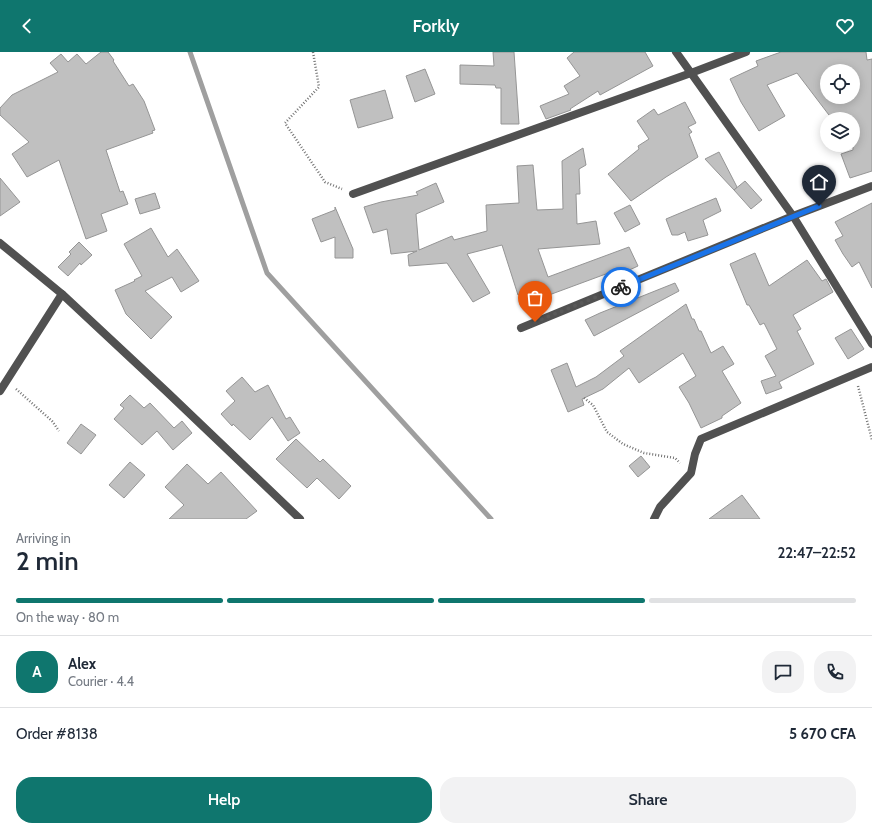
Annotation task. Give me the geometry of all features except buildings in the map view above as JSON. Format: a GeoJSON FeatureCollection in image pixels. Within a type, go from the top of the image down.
{"type":"FeatureCollection","features":[{"type":"Feature","properties":{"kind":"street"},"geometry":{"type":"LineString","coordinates":[[676,52],[793,216],[872,344]]}},
{"type":"Feature","properties":{"kind":"street"},"geometry":{"type":"LineString","coordinates":[[353,194],[691,74],[746,52]]}},
{"type":"Feature","properties":{"kind":"street"},"geometry":{"type":"LineString","coordinates":[[521,328],[793,216],[872,186]]}},
{"type":"Feature","properties":{"kind":"street"},"geometry":{"type":"LineString","coordinates":[[0,243],[62,294],[300,519]]}},
{"type":"Feature","properties":{"kind":"street"},"geometry":{"type":"LineString","coordinates":[[0,391],[62,294]]}},
{"type":"Feature","properties":{"kind":"street"},"geometry":{"type":"LineString","coordinates":[[654,519],[660,507],[690,473],[701,439],[872,367]]}},
{"type":"Feature","properties":{"kind":"path"},"geometry":{"type":"LineString","coordinates":[[313,52],[319,87],[285,123],[324,182],[353,194]]}},
{"type":"Feature","properties":{"kind":"path"},"geometry":{"type":"LineString","coordinates":[[854,374],[872,440]]}},
{"type":"Feature","properties":{"kind":"path"},"geometry":{"type":"LineString","coordinates":[[7,381],[52,421],[59,431]]}},
{"type":"Feature","properties":{"kind":"path"},"geometry":{"type":"LineString","coordinates":[[584,398],[593,405],[607,432],[623,444],[644,453],[675,458],[690,473]]}},
{"type":"Feature","properties":{"kind":"waterway"},"geometry":{"type":"LineString","coordinates":[[190,52],[267,273],[491,519]]}},
{"type":"Feature","properties":{"kind":"way so far"},"geometry":{"type":"LineString","coordinates":[[535,322],[621,287]]}},
{"type":"Feature","properties":{"kind":"route"},"geometry":{"type":"LineString","coordinates":[[621,287],[819,206]]}}]}
